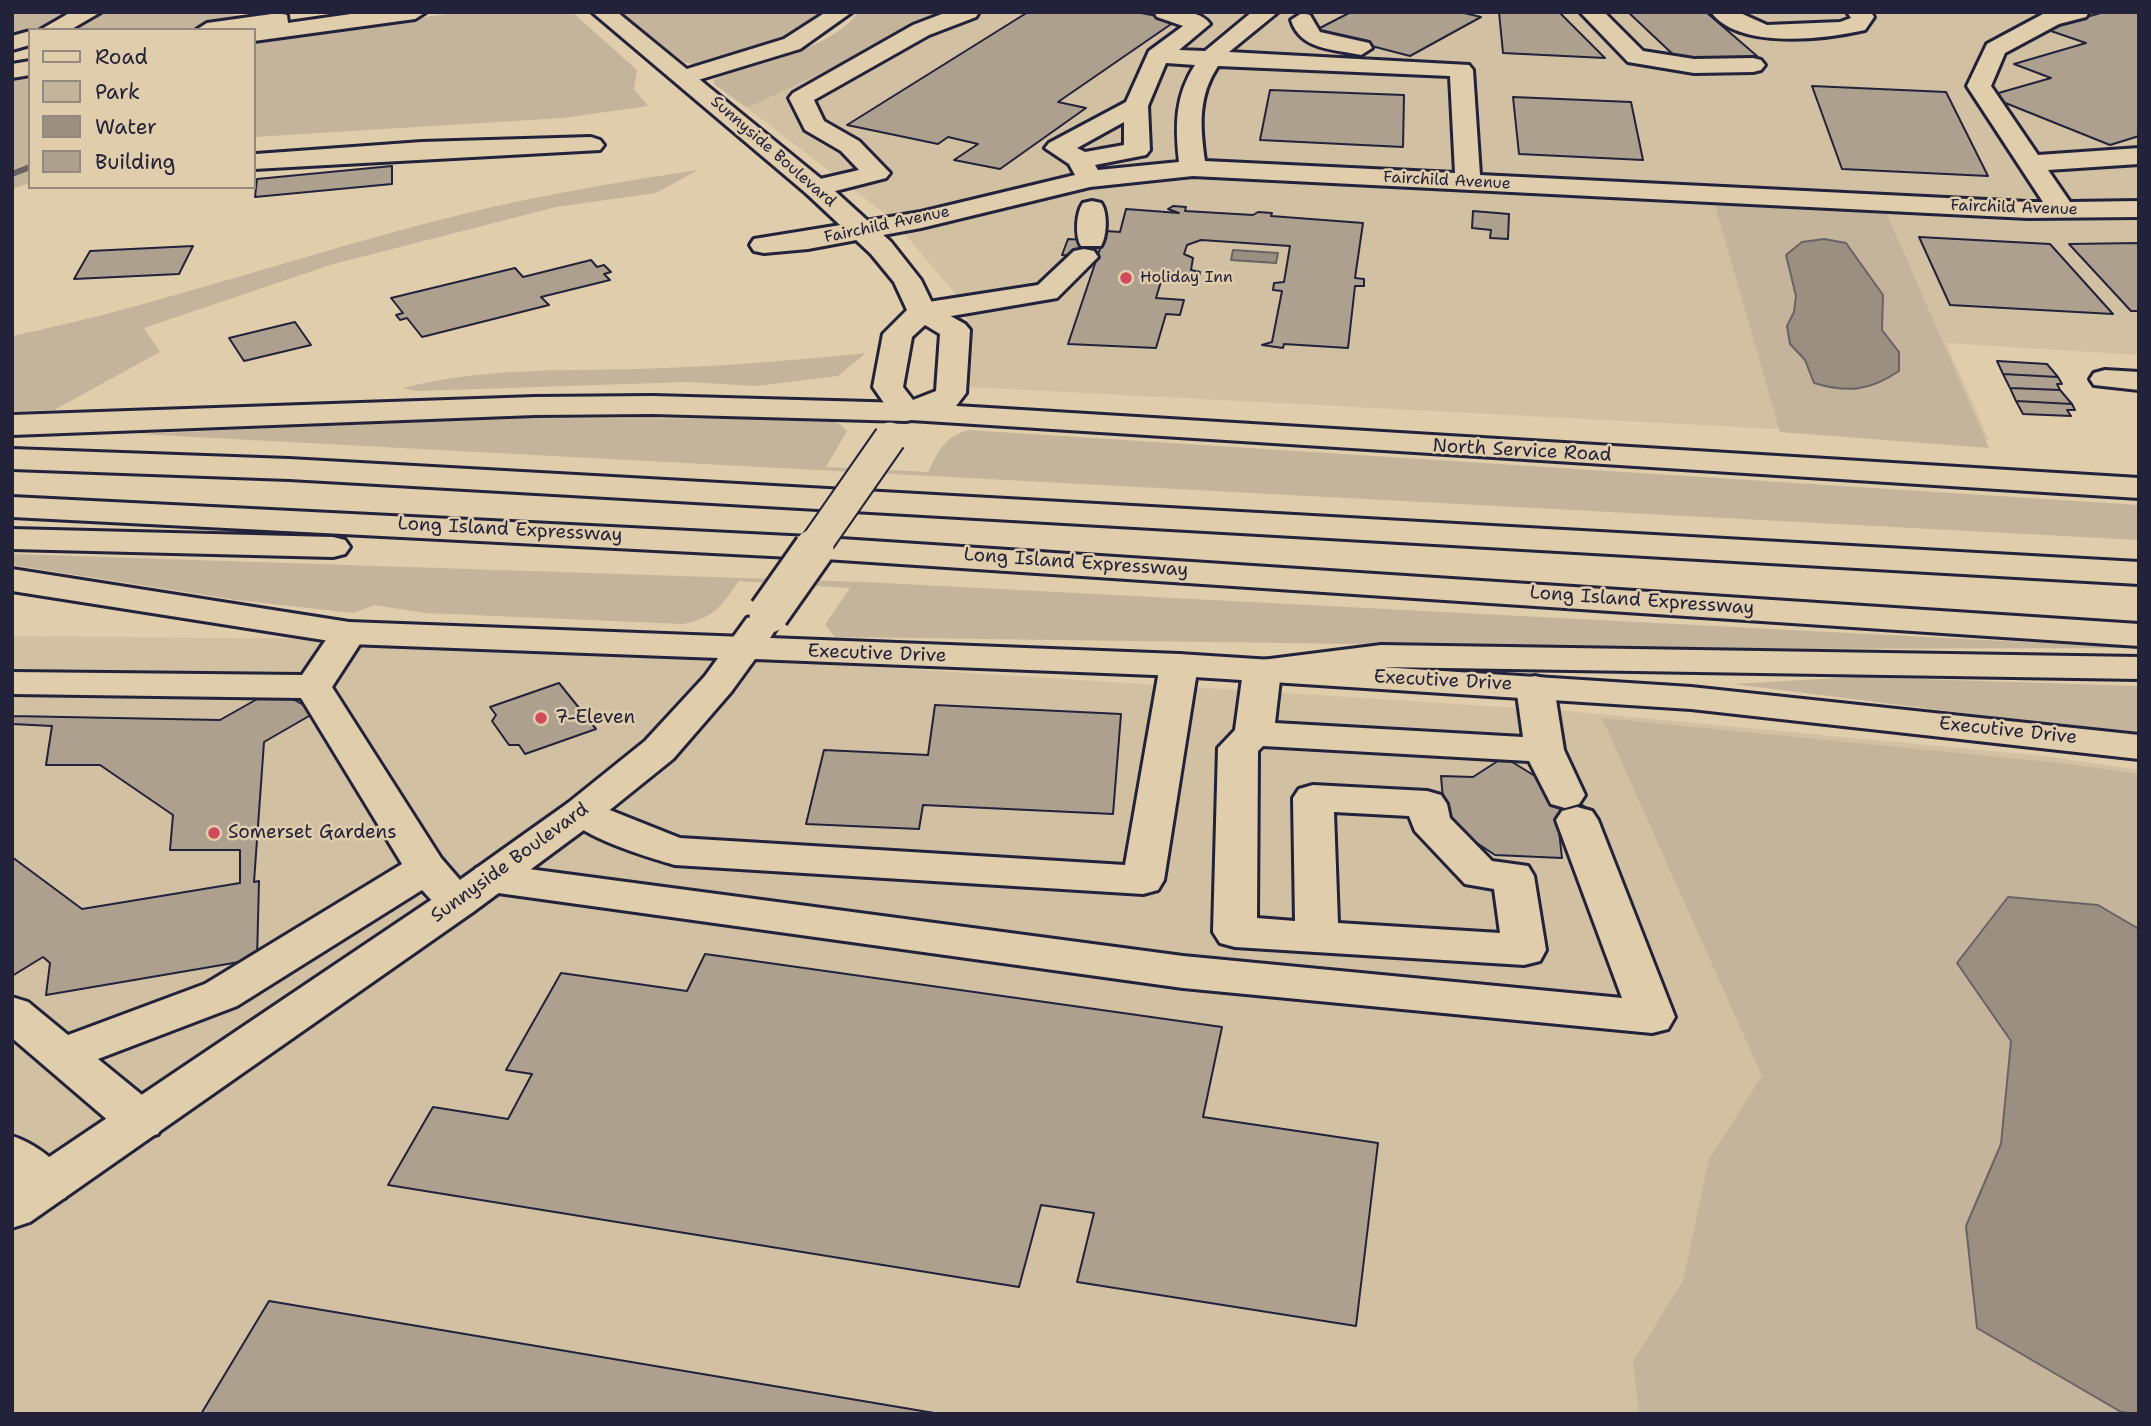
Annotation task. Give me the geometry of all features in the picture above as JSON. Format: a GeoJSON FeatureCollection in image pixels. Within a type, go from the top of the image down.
{"type":"FeatureCollection","features":[{"type":"Feature","properties":{"kind":"main road"},"geometry":{"type":"LineString","coordinates":[[55,28],[90,12]]}},
{"type":"Feature","properties":{"kind":"main road"},"geometry":{"type":"LineString","coordinates":[[226,12],[330,12]]}},
{"type":"Feature","properties":{"kind":"main road"},"geometry":{"type":"LineString","coordinates":[[221,28],[336,12]]}},
{"type":"Feature","properties":{"kind":"main road"},"geometry":{"type":"LineString","coordinates":[[256,34],[415,12]]}},
{"type":"Feature","properties":{"kind":"main road","name":"Sunnyside Boulevard"},"geometry":{"type":"LineString","coordinates":[[603,12],[685,77],[863,231],[907,280],[922,312]]}},
{"type":"Feature","properties":{"kind":"main road"},"geometry":{"type":"LineString","coordinates":[[685,77],[792,44],[841,12]]}},
{"type":"Feature","properties":{"kind":"main road"},"geometry":{"type":"LineString","coordinates":[[816,188],[877,173],[850,146],[814,125],[801,98],[921,30],[968,12]]}},
{"type":"Feature","properties":{"kind":"main road"},"geometry":{"type":"LineString","coordinates":[[1136,106],[1058,148],[1084,169],[1137,150],[1136,106],[1157,56],[1199,24],[1165,12]]}},
{"type":"Feature","properties":{"kind":"main road"},"geometry":{"type":"LineString","coordinates":[[1203,12],[1198,15],[1240,30]]}},
{"type":"Feature","properties":{"kind":"main road"},"geometry":{"type":"LineString","coordinates":[[1591,12],[1636,57],[1694,66],[1754,65]]}},
{"type":"Feature","properties":{"kind":"main road"},"geometry":{"type":"LineString","coordinates":[[1722,12],[1748,27],[1767,32],[1839,29],[1857,25],[1863,17],[1857,12]]}},
{"type":"Feature","properties":{"kind":"main road"},"geometry":{"type":"LineString","coordinates":[[2062,211],[1979,86],[1995,49],[2051,19],[2078,12]]}},
{"type":"Feature","properties":{"kind":"main road"},"geometry":{"type":"LineString","coordinates":[[1193,169],[1188,117],[1193,88],[1204,69],[1240,30],[1266,13],[1310,16],[1307,33],[1312,37],[1383,54]]}},
{"type":"Feature","properties":{"kind":"main road"},"geometry":{"type":"LineString","coordinates":[[1157,56],[1204,69],[1462,89],[1467,172]]}},
{"type":"Feature","properties":{"kind":"main road"},"geometry":{"type":"LineString","coordinates":[[256,162],[422,150],[591,145]]}},
{"type":"Feature","properties":{"kind":"main road"},"geometry":{"type":"LineString","coordinates":[[2032,163],[2139,156]]}},
{"type":"Feature","properties":{"kind":"main road","name":"Fairchild Avenue"},"geometry":{"type":"LineString","coordinates":[[764,246],[863,231],[1084,169],[1193,169],[1327,175],[1467,172],[2062,211],[2139,209]]}},
{"type":"Feature","properties":{"kind":"main road"},"geometry":{"type":"LineString","coordinates":[[2047,185],[2126,184]]}},
{"type":"Feature","properties":{"kind":"main road"},"geometry":{"type":"LineString","coordinates":[[922,312],[955,330],[951,393],[944,400],[898,425],[888,387],[898,334],[922,312],[1047,292],[1087,248],[1092,209]]}},
{"type":"Feature","properties":{"kind":"main road"},"geometry":{"type":"LineString","coordinates":[[2105,379],[2139,381]]}},
{"type":"Feature","properties":{"kind":"main road","name":"North Service Road"},"geometry":{"type":"LineString","coordinates":[[12,425],[535,406],[653,405],[898,425],[2139,488]]}},
{"type":"Feature","properties":{"kind":"main road","name":"Sunnyside Boulevard"},"geometry":{"type":"LineString","coordinates":[[24,1182],[141,1121],[474,890],[582,812],[659,750],[718,684],[745,648],[898,425]]}},
{"type":"Feature","properties":{"kind":"main road"},"geometry":{"type":"LineString","coordinates":[[12,459],[289,469],[2139,573]]}},
{"type":"Feature","properties":{"kind":"main road","name":"Long Island Expressway"},"geometry":{"type":"LineString","coordinates":[[12,507],[418,524],[929,553],[2139,635]]}},
{"type":"Feature","properties":{"kind":"main road"},"geometry":{"type":"LineString","coordinates":[[12,539],[592,554],[708,541]]}},
{"type":"Feature","properties":{"kind":"main road","name":"Executive Drive"},"geometry":{"type":"LineString","coordinates":[[12,580],[349,633],[1179,665],[1535,687],[1691,698],[2139,747]]}},
{"type":"Feature","properties":{"kind":"main road"},"geometry":{"type":"LineString","coordinates":[[313,687],[349,633]]}},
{"type":"Feature","properties":{"kind":"main road"},"geometry":{"type":"LineString","coordinates":[[1317,937],[1312,798],[1427,804],[1430,822],[1480,874],[1513,876],[1524,950],[1235,932],[1238,748],[1254,734],[1262,671],[1381,656],[2139,668]]}},
{"type":"Feature","properties":{"kind":"main road"},"geometry":{"type":"LineString","coordinates":[[582,812],[629,834],[675,851],[1143,880],[1179,665]]}},
{"type":"Feature","properties":{"kind":"main road"},"geometry":{"type":"LineString","coordinates":[[12,683],[313,687]]}},
{"type":"Feature","properties":{"kind":"main road"},"geometry":{"type":"LineString","coordinates":[[313,687],[426,868],[474,890],[1183,972],[1652,1017],[1571,807],[1544,750],[1535,687]]}},
{"type":"Feature","properties":{"kind":"main road"},"geometry":{"type":"LineString","coordinates":[[1254,734],[1544,750]]}},
{"type":"Feature","properties":{"kind":"main road"},"geometry":{"type":"LineString","coordinates":[[62,1055],[221,995],[426,868]]}},
{"type":"Feature","properties":{"kind":"main road"},"geometry":{"type":"LineString","coordinates":[[12,1013],[141,1121]]}},
{"type":"Feature","properties":{"kind":"shaded area"},"geometry":{"type":"Polygon","coordinates":[[[951,12],[2139,12],[2139,355],[1946,343],[1989,440],[970,387],[973,333],[958,297],[892,219],[747,108],[951,12]]]}},
{"type":"Feature","properties":{"kind":"shaded area"},"geometry":{"type":"Polygon","coordinates":[[[12,636],[335,639],[751,654],[859,666],[1568,711],[2044,756],[2139,770],[2139,1414],[12,1414],[12,636]]]}},
{"type":"Feature","properties":{"kind":"green space"},"geometry":{"type":"Polygon","coordinates":[[[12,12],[83,12],[41,28],[28,28],[28,33],[12,39],[12,12]]]}},
{"type":"Feature","properties":{"kind":"green space"},"geometry":{"type":"Polygon","coordinates":[[[94,12],[208,12],[245,16],[242,20],[189,28],[65,28],[94,12]]]}},
{"type":"Feature","properties":{"kind":"green space"},"geometry":{"type":"Polygon","coordinates":[[[462,12],[572,12],[637,70],[634,89],[648,106],[563,118],[256,137],[256,41],[462,12]]]}},
{"type":"Feature","properties":{"kind":"green space"},"geometry":{"type":"Polygon","coordinates":[[[620,12],[828,12],[759,50],[719,63],[701,64],[684,62],[620,12]]]}},
{"type":"Feature","properties":{"kind":"green space"},"geometry":{"type":"Polygon","coordinates":[[[858,12],[951,12],[747,108],[714,84],[714,80],[721,76],[796,53],[815,44],[847,24],[858,12]]]}},
{"type":"Feature","properties":{"kind":"green space"},"geometry":{"type":"Polygon","coordinates":[[[12,74],[28,75],[28,184],[12,189],[12,74]]]}},
{"type":"Feature","properties":{"kind":"green space"},"geometry":{"type":"Polygon","coordinates":[[[698,170],[656,193],[556,207],[330,265],[144,328],[160,352],[54,410],[12,411],[12,336],[137,306],[447,218],[557,194],[698,170]]]}},
{"type":"Feature","properties":{"kind":"green space"},"geometry":{"type":"Polygon","coordinates":[[[1715,205],[1886,212],[1989,448],[1780,432],[1715,205]],[[1846,243],[1786,255],[1796,296],[1794,312],[1787,326],[1790,344],[1805,360],[1814,383],[1898,352],[1882,330],[1883,295],[1846,243]]]}},
{"type":"Feature","properties":{"kind":"green space"},"geometry":{"type":"Polygon","coordinates":[[[866,353],[838,376],[757,386],[688,382],[417,391],[403,388],[490,374],[694,367],[866,353]]]}},
{"type":"Feature","properties":{"kind":"green space"},"geometry":{"type":"Polygon","coordinates":[[[509,418],[825,419],[840,424],[847,431],[826,467],[928,472],[943,446],[953,437],[968,430],[2139,505],[2139,540],[138,434],[509,418]]]}},
{"type":"Feature","properties":{"kind":"green space"},"geometry":{"type":"Polygon","coordinates":[[[12,554],[864,582],[2139,648],[1728,649],[835,637],[825,625],[850,588],[739,581],[716,610],[703,618],[683,624],[425,613],[374,605],[353,613],[237,600],[12,565],[12,554]]]}},
{"type":"Feature","properties":{"kind":"green space"},"geometry":{"type":"Polygon","coordinates":[[[1856,677],[2139,686],[2139,735],[1733,684],[1856,677]]]}},
{"type":"Feature","properties":{"kind":"green space"},"geometry":{"type":"Polygon","coordinates":[[[1602,718],[2059,763],[2139,774],[2139,1414],[1639,1414],[1633,1361],[1683,1281],[1709,1159],[1762,1076],[1602,718]]]}},
{"type":"Feature","properties":{"kind":"water"},"geometry":{"type":"Polygon","coordinates":[[[1824,239],[1846,243],[1883,295],[1882,330],[1899,352],[1899,371],[1878,383],[1848,389],[1814,383],[1805,360],[1790,344],[1787,326],[1794,312],[1796,296],[1786,255],[1802,242],[1824,239]]]}},
{"type":"Feature","properties":{"kind":"water"},"geometry":{"type":"Polygon","coordinates":[[[1233,250],[1278,253],[1276,263],[1231,260],[1233,250]]]}},
{"type":"Feature","properties":{"kind":"water"},"geometry":{"type":"Polygon","coordinates":[[[2008,897],[2098,905],[2139,929],[2139,1414],[2121,1412],[1977,1328],[1966,1226],[2001,1144],[2011,1041],[1957,963],[2008,897]]]}},
{"type":"Feature","properties":{"kind":"building"},"geometry":{"type":"Polygon","coordinates":[[[1028,12],[1136,12],[1177,20],[1058,102],[1086,108],[1000,169],[954,160],[978,144],[948,137],[938,144],[847,125],[1028,12]]]}},
{"type":"Feature","properties":{"kind":"building"},"geometry":{"type":"Polygon","coordinates":[[[1351,12],[1460,12],[1481,17],[1410,56],[1314,31],[1351,12]]]}},
{"type":"Feature","properties":{"kind":"building"},"geometry":{"type":"Polygon","coordinates":[[[1499,12],[1559,12],[1605,58],[1503,53],[1499,12]]]}},
{"type":"Feature","properties":{"kind":"building"},"geometry":{"type":"Polygon","coordinates":[[[1628,12],[1706,12],[1757,56],[1680,61],[1628,12]]]}},
{"type":"Feature","properties":{"kind":"building"},"geometry":{"type":"Polygon","coordinates":[[[2104,12],[2139,12],[2139,136],[2110,145],[1988,96],[2051,78],[2014,64],[2086,43],[2045,29],[2104,12]]]}},
{"type":"Feature","properties":{"kind":"building"},"geometry":{"type":"Polygon","coordinates":[[[1812,86],[1946,92],[1988,176],[1842,169],[1812,86]]]}},
{"type":"Feature","properties":{"kind":"building"},"geometry":{"type":"Polygon","coordinates":[[[1270,90],[1404,95],[1403,147],[1260,140],[1270,90]]]}},
{"type":"Feature","properties":{"kind":"building"},"geometry":{"type":"Polygon","coordinates":[[[1513,97],[1631,102],[1643,160],[1519,154],[1513,97]]]}},
{"type":"Feature","properties":{"kind":"building"},"geometry":{"type":"Polygon","coordinates":[[[392,166],[392,184],[255,197],[257,179],[392,166]]]}},
{"type":"Feature","properties":{"kind":"building","name":"Holiday Inn"},"geometry":{"type":"Polygon","coordinates":[[[1173,206],[1186,207],[1185,211],[1253,215],[1258,212],[1272,213],[1271,216],[1363,223],[1355,278],[1364,279],[1364,286],[1355,286],[1348,348],[1284,344],[1283,348],[1262,345],[1272,342],[1282,291],[1273,290],[1274,283],[1284,282],[1290,246],[1201,240],[1187,245],[1184,254],[1193,258],[1191,270],[1200,272],[1198,280],[1162,278],[1156,298],[1184,300],[1180,315],[1166,314],[1156,348],[1068,344],[1106,231],[1120,232],[1126,209],[1179,213],[1168,209],[1173,206]]]}},
{"type":"Feature","properties":{"kind":"building"},"geometry":{"type":"Polygon","coordinates":[[[1473,211],[1509,214],[1508,239],[1490,238],[1491,230],[1472,228],[1473,211]]]}},
{"type":"Feature","properties":{"kind":"building"},"geometry":{"type":"Polygon","coordinates":[[[1919,237],[2050,244],[2113,314],[1950,305],[1919,237]]]}},
{"type":"Feature","properties":{"kind":"building"},"geometry":{"type":"Polygon","coordinates":[[[1068,239],[1103,241],[1097,257],[1062,255],[1068,239]]]}},
{"type":"Feature","properties":{"kind":"building"},"geometry":{"type":"Polygon","coordinates":[[[2139,243],[2139,311],[2131,311],[2069,244],[2139,243]]]}},
{"type":"Feature","properties":{"kind":"building"},"geometry":{"type":"Polygon","coordinates":[[[193,246],[179,274],[74,279],[90,251],[193,246]]]}},
{"type":"Feature","properties":{"kind":"building"},"geometry":{"type":"Polygon","coordinates":[[[591,260],[597,267],[604,265],[611,272],[604,274],[610,280],[541,297],[549,305],[422,337],[407,318],[400,320],[396,315],[403,313],[391,298],[515,268],[523,277],[591,260]]]}},
{"type":"Feature","properties":{"kind":"building"},"geometry":{"type":"Polygon","coordinates":[[[295,322],[311,345],[244,361],[229,338],[295,322]]]}},
{"type":"Feature","properties":{"kind":"building"},"geometry":{"type":"Polygon","coordinates":[[[1997,361],[2047,364],[2058,377],[2003,374],[1997,361]]]}},
{"type":"Feature","properties":{"kind":"building"},"geometry":{"type":"Polygon","coordinates":[[[2003,374],[2058,377],[2062,384],[2057,384],[2060,390],[2010,388],[2003,374]]]}},
{"type":"Feature","properties":{"kind":"building"},"geometry":{"type":"Polygon","coordinates":[[[2010,388],[2060,390],[2072,404],[2016,401],[2010,388]]]}},
{"type":"Feature","properties":{"kind":"building"},"geometry":{"type":"Polygon","coordinates":[[[2016,401],[2072,404],[2075,410],[2067,410],[2071,416],[2023,414],[2016,401]]]}},
{"type":"Feature","properties":{"kind":"building","name":"7-Eleven"},"geometry":{"type":"Polygon","coordinates":[[[559,683],[596,729],[525,754],[519,745],[509,745],[492,721],[496,715],[490,707],[559,683]]]}},
{"type":"Feature","properties":{"kind":"building","name":"Somerset Gardens"},"geometry":{"type":"Polygon","coordinates":[[[275,689],[316,712],[264,742],[254,882],[259,881],[257,959],[46,995],[50,963],[43,957],[12,976],[12,857],[82,909],[240,883],[240,850],[170,850],[173,815],[100,765],[46,765],[52,726],[12,724],[12,716],[220,720],[275,689]]]}},
{"type":"Feature","properties":{"kind":"building"},"geometry":{"type":"Polygon","coordinates":[[[935,705],[1121,714],[1113,814],[923,805],[919,829],[806,824],[824,750],[928,755],[935,705]]]}},
{"type":"Feature","properties":{"kind":"building"},"geometry":{"type":"Polygon","coordinates":[[[1504,757],[1592,811],[1559,831],[1562,858],[1495,855],[1445,822],[1441,776],[1473,777],[1504,757]]]}},
{"type":"Feature","properties":{"kind":"building"},"geometry":{"type":"Polygon","coordinates":[[[705,954],[1222,1027],[1203,1117],[1378,1143],[1356,1326],[1077,1282],[1094,1213],[1041,1205],[1019,1287],[388,1185],[433,1107],[508,1119],[532,1074],[506,1070],[561,973],[687,991],[705,954]]]}},
{"type":"Feature","properties":{"kind":"building"},"geometry":{"type":"Polygon","coordinates":[[[269,1301],[940,1414],[201,1414],[269,1301]]]}},
{"type":"Feature","properties":{"kind":"waterway"},"geometry":{"type":"LineString","coordinates":[[12,174],[28,168]]}},
{"type":"Feature","properties":{"kind":"place","name":"Holiday Inn"},"geometry":{"type":"Point","coordinates":[1126,278]}},
{"type":"Feature","properties":{"kind":"place","name":"7-Eleven"},"geometry":{"type":"Point","coordinates":[541,718]}},
{"type":"Feature","properties":{"kind":"place","name":"Somerset Gardens"},"geometry":{"type":"Point","coordinates":[214,833]}}]}
